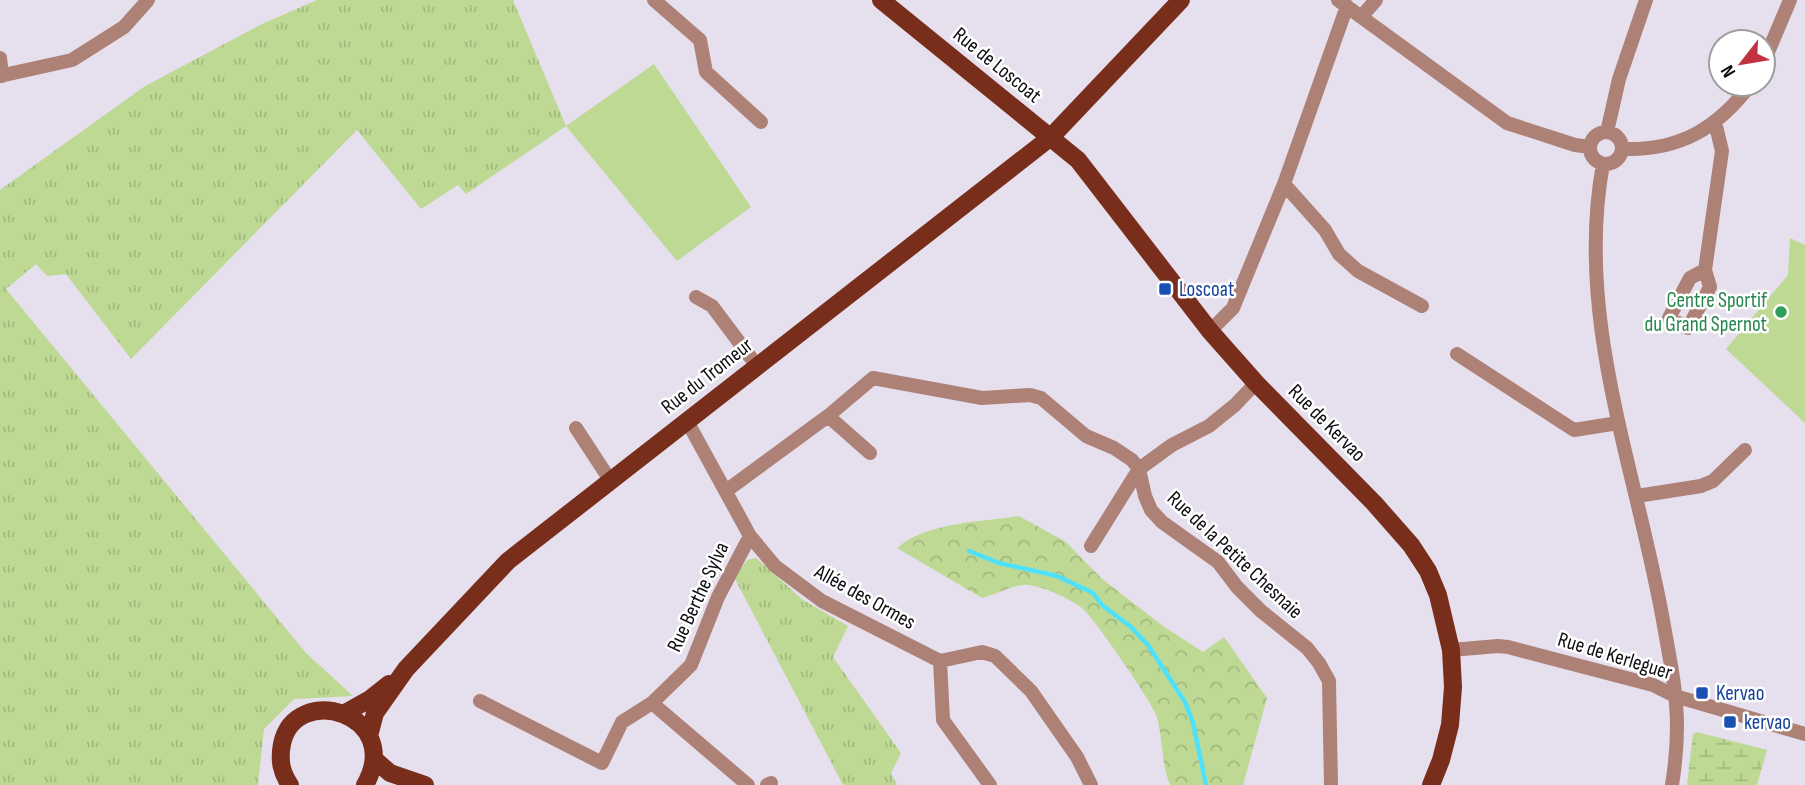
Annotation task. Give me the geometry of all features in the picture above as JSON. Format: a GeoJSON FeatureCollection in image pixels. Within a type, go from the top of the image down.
{"type":"FeatureCollection","features":[{"type":"Feature","properties":{"kind":"main road","name":"Rue de Loscoat"},"geometry":{"type":"LineString","coordinates":[[881,0],[1051,137]]}},
{"type":"Feature","properties":{"kind":"main road","name":"Rue du Tromeur"},"geometry":{"type":"LineString","coordinates":[[345,713],[370,699],[406,669],[508,561],[1051,137],[1181,0]]}},
{"type":"Feature","properties":{"kind":"main road","name":"Rue de Kervao"},"geometry":{"type":"LineString","coordinates":[[1051,137],[1078,160],[1210,331],[1256,383],[1374,503],[1411,545],[1428,571],[1438,595],[1451,650],[1453,687],[1450,725],[1431,785]]}},
{"type":"Feature","properties":{"kind":"main road","name":"Rue du Tromeur"},"geometry":{"type":"LineString","coordinates":[[369,736],[376,713],[406,669]]}},
{"type":"Feature","properties":{"kind":"main road"},"geometry":{"type":"LineString","coordinates":[[285,782],[279,757],[283,738],[293,723],[309,713],[327,709],[345,713],[360,722],[369,736],[374,759],[365,785]]}},
{"type":"Feature","properties":{"kind":"main road"},"geometry":{"type":"LineString","coordinates":[[374,759],[390,772],[425,785]]}},
{"type":"Feature","properties":{"kind":"street"},"geometry":{"type":"LineString","coordinates":[[0,58],[1,76],[72,60],[124,27],[148,0]]}},
{"type":"Feature","properties":{"kind":"street"},"geometry":{"type":"LineString","coordinates":[[654,0],[700,40],[706,72],[761,121]]}},
{"type":"Feature","properties":{"kind":"street"},"geometry":{"type":"LineString","coordinates":[[1361,17],[1376,0]]}},
{"type":"Feature","properties":{"kind":"street"},"geometry":{"type":"LineString","coordinates":[[1607,132],[1619,79],[1646,0]]}},
{"type":"Feature","properties":{"kind":"street"},"geometry":{"type":"LineString","coordinates":[[1777,31],[1790,0]]}},
{"type":"Feature","properties":{"kind":"street"},"geometry":{"type":"LineString","coordinates":[[1210,331],[1233,308],[1284,184],[1342,3],[1507,123],[1575,145],[1590,146]]}},
{"type":"Feature","properties":{"kind":"street"},"geometry":{"type":"LineString","coordinates":[[1622,149],[1639,150],[1693,136],[1715,122],[1740,98]]}},
{"type":"Feature","properties":{"kind":"street"},"geometry":{"type":"LineString","coordinates":[[1706,270],[1690,278],[1669,318],[1688,328],[1710,287],[1706,270],[1722,151],[1715,122]]}},
{"type":"Feature","properties":{"kind":"street"},"geometry":{"type":"LineString","coordinates":[[1607,132],[1619,140],[1622,149],[1616,161],[1603,164],[1595,160],[1590,146],[1598,134],[1607,132]]}},
{"type":"Feature","properties":{"kind":"street"},"geometry":{"type":"LineString","coordinates":[[1603,164],[1597,223],[1598,281],[1605,354],[1618,423],[1656,578],[1675,696],[1677,727],[1672,785]]}},
{"type":"Feature","properties":{"kind":"street"},"geometry":{"type":"LineString","coordinates":[[1284,184],[1325,230],[1339,254],[1358,271],[1422,306]]}},
{"type":"Feature","properties":{"kind":"street"},"geometry":{"type":"LineString","coordinates":[[696,297],[712,306],[757,366]]}},
{"type":"Feature","properties":{"kind":"street"},"geometry":{"type":"LineString","coordinates":[[1457,354],[1574,430],[1618,423]]}},
{"type":"Feature","properties":{"kind":"street"},"geometry":{"type":"LineString","coordinates":[[726,492],[828,416],[873,378],[982,398],[1030,395],[1047,402],[1086,436],[1114,448],[1132,460],[1139,469]]}},
{"type":"Feature","properties":{"kind":"street"},"geometry":{"type":"LineString","coordinates":[[1091,546],[1139,469],[1172,444],[1209,426],[1256,383]]}},
{"type":"Feature","properties":{"kind":"street"},"geometry":{"type":"LineString","coordinates":[[828,416],[870,453]]}},
{"type":"Feature","properties":{"kind":"street","name":"Allée des Ormes"},"geometry":{"type":"LineString","coordinates":[[687,421],[750,536],[775,566],[821,601],[940,662]]}},
{"type":"Feature","properties":{"kind":"street"},"geometry":{"type":"LineString","coordinates":[[576,428],[610,480]]}},
{"type":"Feature","properties":{"kind":"street"},"geometry":{"type":"LineString","coordinates":[[1637,496],[1701,486],[1713,481],[1745,450]]}},
{"type":"Feature","properties":{"kind":"street","name":"Rue de la Petite Chesnaie"},"geometry":{"type":"LineString","coordinates":[[1139,469],[1151,510],[1163,522],[1219,562],[1245,595],[1307,648],[1320,663],[1329,681],[1331,785]]}},
{"type":"Feature","properties":{"kind":"street","name":"Rue Berthe Sylva"},"geometry":{"type":"LineString","coordinates":[[480,701],[602,764],[622,722],[652,703],[691,665],[718,597],[750,536]]}},
{"type":"Feature","properties":{"kind":"street","name":"Rue de Kerleguer"},"geometry":{"type":"LineString","coordinates":[[1451,650],[1498,646],[1508,648],[1653,685],[1675,696],[1805,734]]}},
{"type":"Feature","properties":{"kind":"street"},"geometry":{"type":"LineString","coordinates":[[990,785],[943,720],[940,662],[982,652],[995,656],[1031,691],[1077,757],[1091,785]]}},
{"type":"Feature","properties":{"kind":"street"},"geometry":{"type":"LineString","coordinates":[[652,703],[748,785]]}},
{"type":"Feature","properties":{"kind":"green space"},"geometry":{"type":"Polygon","coordinates":[[[317,0],[513,0],[566,126],[466,194],[458,185],[421,209],[357,130],[131,359],[66,274],[47,276],[36,264],[6,289],[306,653],[353,696],[294,699],[264,729],[258,785],[0,785],[0,190],[145,86],[262,24],[317,0]]]}},
{"type":"Feature","properties":{"kind":"green space"},"geometry":{"type":"Polygon","coordinates":[[[654,64],[751,207],[677,261],[566,126],[654,64]]]}},
{"type":"Feature","properties":{"kind":"green space","name":"Centre Sportif du Grand Spernot"},"geometry":{"type":"Polygon","coordinates":[[[1790,238],[1805,245],[1805,423],[1726,349],[1788,275],[1790,238]]]}},
{"type":"Feature","properties":{"kind":"green space"},"geometry":{"type":"Polygon","coordinates":[[[1019,516],[1066,542],[1101,578],[1163,626],[1203,652],[1224,637],[1267,698],[1243,785],[1170,785],[1157,717],[1135,679],[1082,608],[1053,592],[1029,585],[1013,587],[982,598],[897,548],[909,539],[939,528],[1019,516]]]}},
{"type":"Feature","properties":{"kind":"green space"},"geometry":{"type":"Polygon","coordinates":[[[756,558],[803,600],[848,626],[833,657],[901,753],[891,773],[897,785],[843,785],[734,577],[747,560],[756,558]]]}},
{"type":"Feature","properties":{"kind":"green space"},"geometry":{"type":"Polygon","coordinates":[[[1697,732],[1767,750],[1757,785],[1687,785],[1693,734],[1697,732]]]}},
{"type":"Feature","properties":{"kind":"waterway"},"geometry":{"type":"LineString","coordinates":[[969,551],[999,563],[1057,576],[1093,593],[1102,605],[1131,627],[1148,645],[1185,702],[1193,723],[1206,785]]}},
{"type":"Feature","properties":{"kind":"place","name":"Loscoat"},"geometry":{"type":"Point","coordinates":[1165,289]}},
{"type":"Feature","properties":{"kind":"place","name":"Centre Sportif du Grand Spernot"},"geometry":{"type":"Point","coordinates":[1781,312]}},
{"type":"Feature","properties":{"kind":"place","name":"Kervao"},"geometry":{"type":"Point","coordinates":[1702,693]}},
{"type":"Feature","properties":{"kind":"place","name":"kervao"},"geometry":{"type":"Point","coordinates":[1730,722]}}]}
